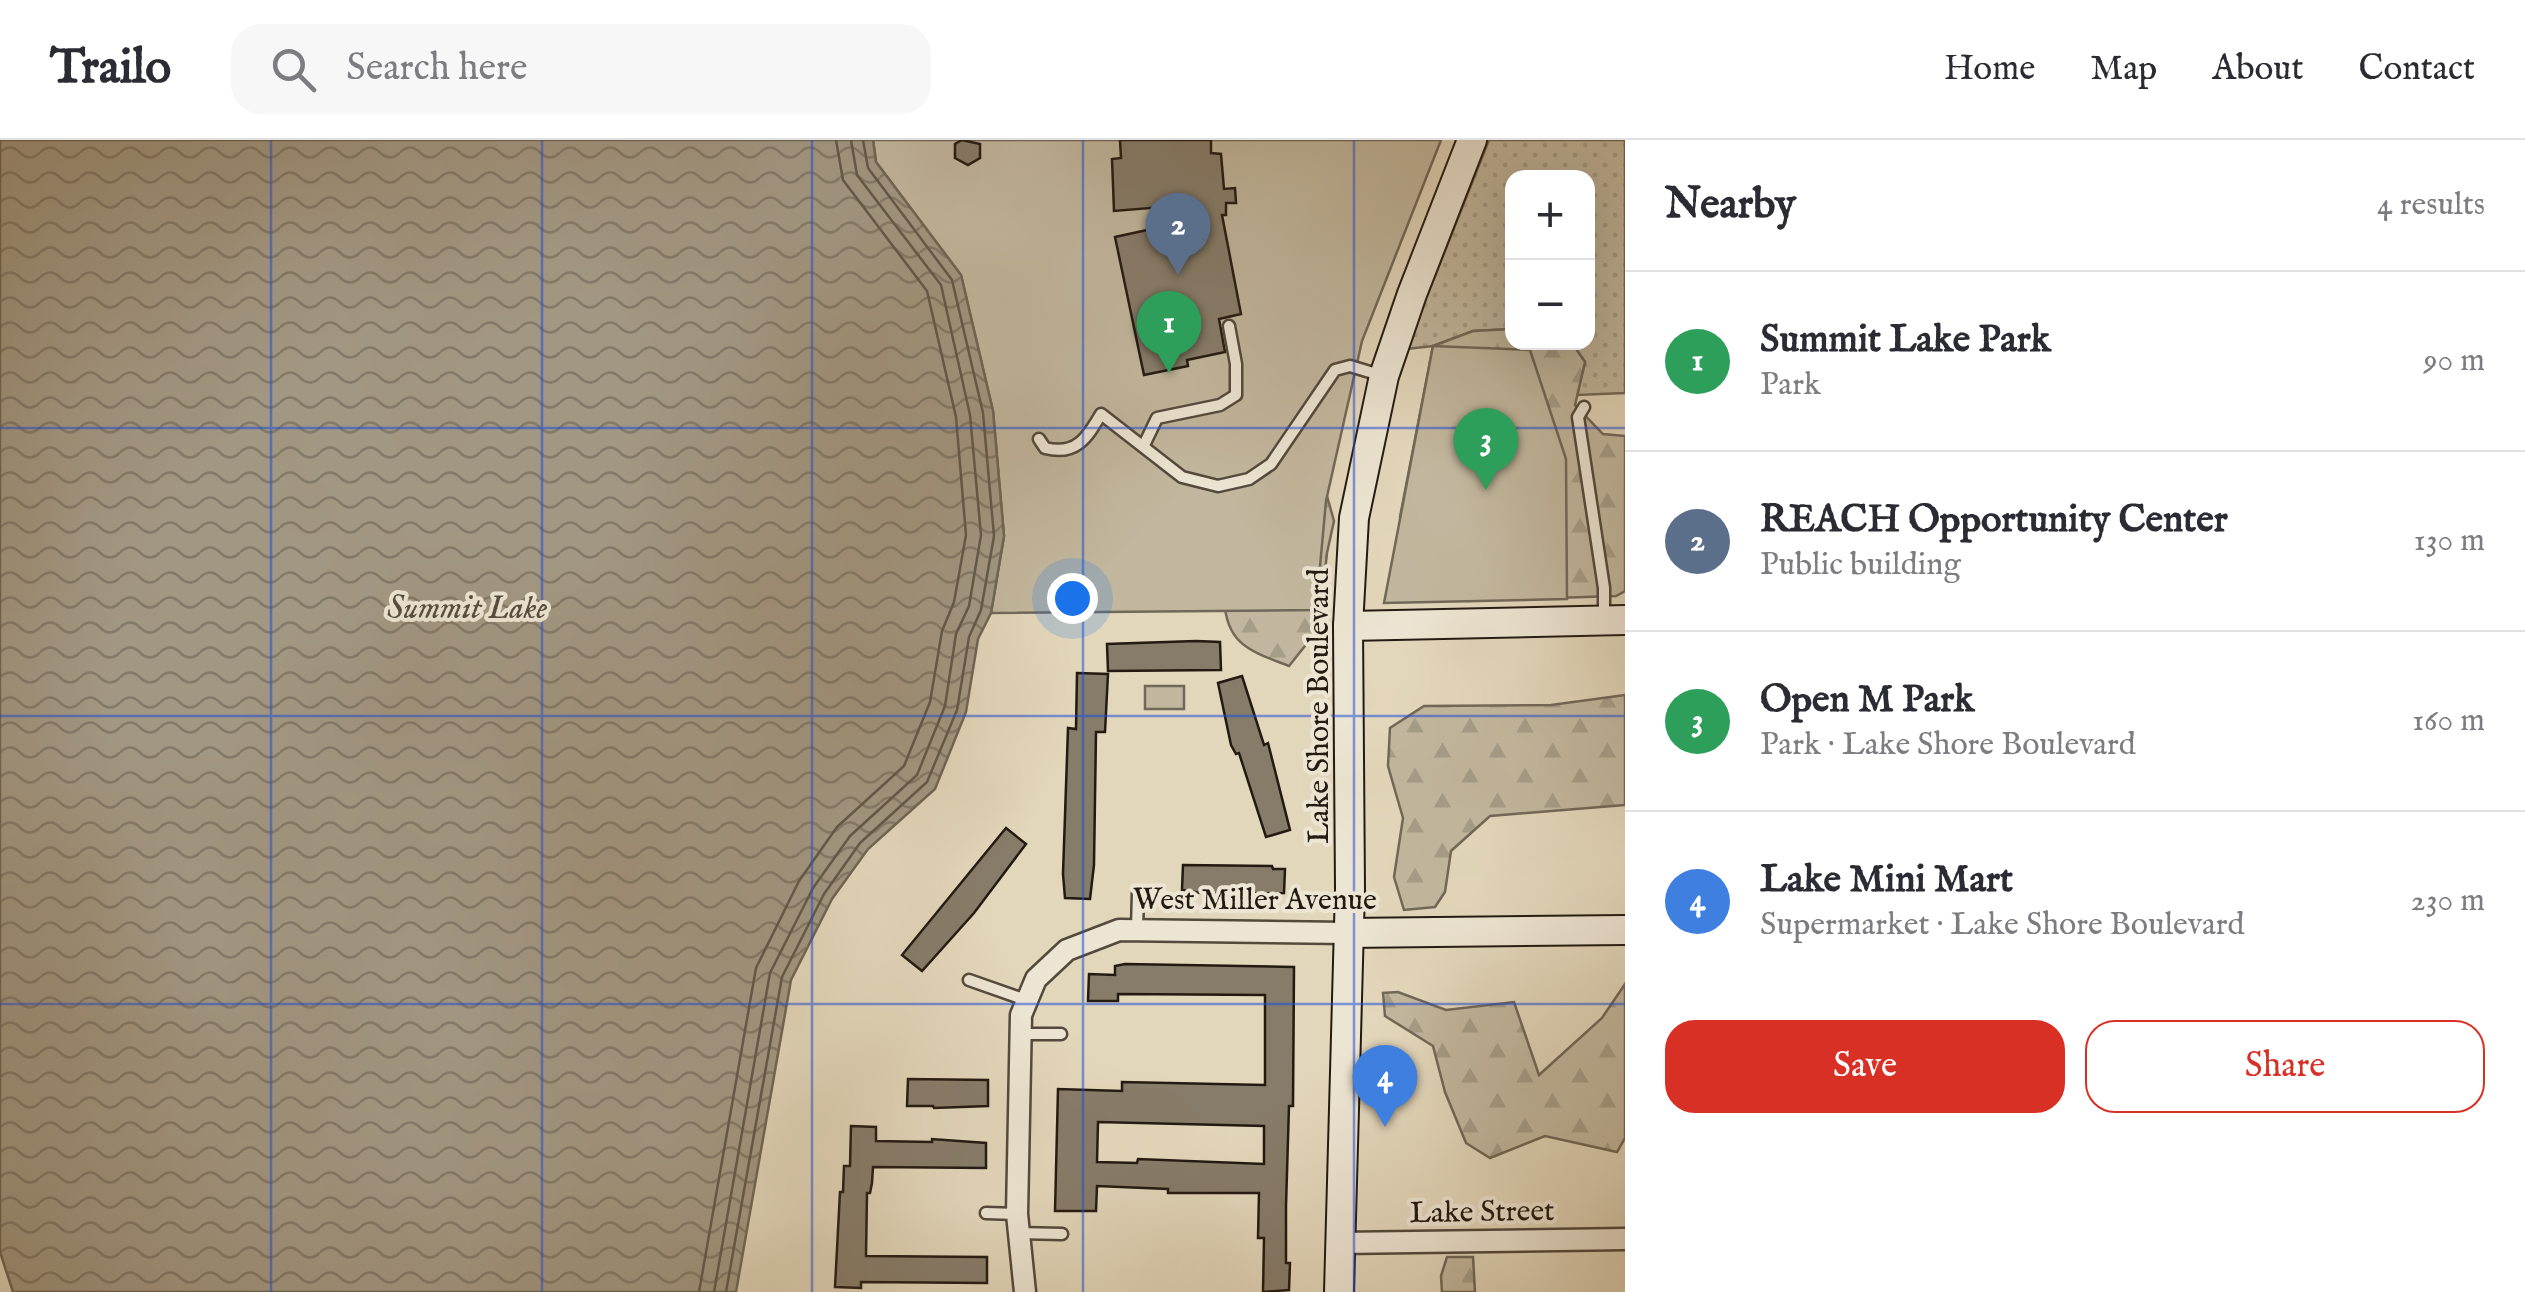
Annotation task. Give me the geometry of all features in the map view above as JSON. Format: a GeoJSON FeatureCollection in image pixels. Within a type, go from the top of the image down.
{"type":"FeatureCollection","features":[{"type":"Feature","properties":{"kind":"main road","name":"Lake Shore Boulevard"},"geometry":{"type":"LineString","coordinates":[[1339,1292],[1350,872],[1348,626],[1354,518],[1384,376],[1472,140]]}},
{"type":"Feature","properties":{"kind":"main road"},"geometry":{"type":"LineString","coordinates":[[1348,626],[1614,621]]}},
{"type":"Feature","properties":{"kind":"main road","name":"West Miller Avenue"},"geometry":{"type":"LineString","coordinates":[[1346,932],[1625,930]]}},
{"type":"Feature","properties":{"kind":"street","name":"West Miller Avenue"},"geometry":{"type":"LineString","coordinates":[[1025,1292],[1018,1223],[1021,1034],[1026,1000],[1036,979],[1067,950],[1096,936],[1137,929],[1346,932]]}},
{"type":"Feature","properties":{"kind":"street","name":"Lake Street"},"geometry":{"type":"LineString","coordinates":[[1340,1243],[1625,1239]]}},
{"type":"Feature","properties":{"kind":"lane"},"geometry":{"type":"LineString","coordinates":[[1144,445],[1157,418],[1220,404],[1236,395],[1236,364],[1229,326]]}},
{"type":"Feature","properties":{"kind":"lane"},"geometry":{"type":"LineString","coordinates":[[1040,439],[1046,448],[1068,450],[1080,445],[1101,414],[1182,478],[1218,486],[1249,480],[1271,464],[1335,370],[1350,366],[1384,376]]}},
{"type":"Feature","properties":{"kind":"lane"},"geometry":{"type":"LineString","coordinates":[[1584,408],[1578,417],[1604,588],[1614,621]]}},
{"type":"Feature","properties":{"kind":"lane"},"geometry":{"type":"LineString","coordinates":[[1137,929],[1138,893]]}},
{"type":"Feature","properties":{"kind":"lane"},"geometry":{"type":"LineString","coordinates":[[969,980],[1026,1000]]}},
{"type":"Feature","properties":{"kind":"lane"},"geometry":{"type":"LineString","coordinates":[[1021,1034],[1061,1034]]}},
{"type":"Feature","properties":{"kind":"lane"},"geometry":{"type":"LineString","coordinates":[[1342,1079],[1394,1080]]}},
{"type":"Feature","properties":{"kind":"lane"},"geometry":{"type":"LineString","coordinates":[[986,1213],[1062,1234]]}},
{"type":"Feature","properties":{"kind":"green space"},"geometry":{"type":"Polygon","coordinates":[[[873,140],[1441,140],[1362,341],[1326,501],[1316,610],[991,613],[1004,536],[993,411],[961,275],[876,162],[873,140]]]}},
{"type":"Feature","properties":{"kind":"green space"},"geometry":{"type":"Polygon","coordinates":[[[1489,140],[1625,140],[1625,393],[1577,395],[1585,362],[1577,350],[1595,350],[1595,170],[1505,170],[1505,329],[1473,331],[1433,346],[1406,349],[1489,140]]]}},
{"type":"Feature","properties":{"kind":"green space"},"geometry":{"type":"Polygon","coordinates":[[[1505,329],[1505,350],[1577,350],[1585,362],[1575,405],[1603,434],[1625,436],[1625,591],[1616,596],[1467,601],[1400,517],[1433,346],[1473,331],[1505,329]]]}},
{"type":"Feature","properties":{"kind":"green space"},"geometry":{"type":"Polygon","coordinates":[[[1433,346],[1530,350],[1566,459],[1567,599],[1384,603],[1433,346]]]}},
{"type":"Feature","properties":{"kind":"green space"},"geometry":{"type":"Polygon","coordinates":[[[1327,496],[1334,521],[1320,617],[1312,637],[1289,666],[1252,650],[1235,636],[1224,598],[1327,496]]]}},
{"type":"Feature","properties":{"kind":"green space"},"geometry":{"type":"Polygon","coordinates":[[[1145,686],[1184,686],[1184,709],[1145,709],[1145,686]]]}},
{"type":"Feature","properties":{"kind":"green space"},"geometry":{"type":"Polygon","coordinates":[[[1625,695],[1625,805],[1490,816],[1451,851],[1445,892],[1435,907],[1404,910],[1394,877],[1403,818],[1388,766],[1390,728],[1424,706],[1551,705],[1625,695]]]}},
{"type":"Feature","properties":{"kind":"green space"},"geometry":{"type":"Polygon","coordinates":[[[1625,984],[1625,1138],[1617,1152],[1545,1136],[1490,1158],[1466,1143],[1445,1092],[1433,1046],[1385,1016],[1383,993],[1398,992],[1446,1010],[1514,1002],[1539,1075],[1602,1018],[1625,984]]]}},
{"type":"Feature","properties":{"kind":"green space"},"geometry":{"type":"Polygon","coordinates":[[[1447,1257],[1473,1257],[1475,1292],[1442,1292],[1441,1276],[1447,1257]]]}},
{"type":"Feature","properties":{"kind":"water","name":"Summit Lake"},"geometry":{"type":"Polygon","coordinates":[[[0,140],[873,140],[876,162],[961,275],[993,411],[1004,536],[991,613],[978,639],[966,712],[935,789],[868,849],[832,899],[791,980],[736,1292],[13,1292],[0,1252],[0,140]]]}},
{"type":"Feature","properties":{"kind":"building"},"geometry":{"type":"Polygon","coordinates":[[[962,140],[980,144],[980,158],[968,165],[955,158],[955,144],[962,140]]]}},
{"type":"Feature","properties":{"kind":"building"},"geometry":{"type":"Polygon","coordinates":[[[1120,140],[1211,140],[1211,153],[1221,154],[1224,189],[1235,188],[1236,203],[1226,203],[1226,215],[1222,215],[1241,314],[1219,319],[1225,352],[1187,360],[1188,366],[1144,375],[1115,237],[1202,218],[1200,204],[1114,211],[1112,159],[1121,158],[1120,140]]]}},
{"type":"Feature","properties":{"kind":"building"},"geometry":{"type":"Polygon","coordinates":[[[1220,642],[1221,670],[1108,671],[1107,644],[1220,642]]]}},
{"type":"Feature","properties":{"kind":"building"},"geometry":{"type":"Polygon","coordinates":[[[1077,673],[1108,674],[1105,732],[1096,732],[1090,899],[1065,898],[1063,874],[1068,728],[1076,729],[1077,673]]]}},
{"type":"Feature","properties":{"kind":"building"},"geometry":{"type":"Polygon","coordinates":[[[1242,676],[1264,745],[1268,743],[1290,830],[1266,837],[1239,753],[1231,745],[1218,683],[1242,676]]]}},
{"type":"Feature","properties":{"kind":"building"},"geometry":{"type":"Polygon","coordinates":[[[1006,828],[1026,844],[974,913],[922,971],[902,955],[1006,828]]]}},
{"type":"Feature","properties":{"kind":"building"},"geometry":{"type":"Polygon","coordinates":[[[1183,865],[1285,869],[1284,893],[1207,894],[1182,890],[1183,865]]]}},
{"type":"Feature","properties":{"kind":"building"},"geometry":{"type":"Polygon","coordinates":[[[1115,966],[1294,967],[1293,1106],[1289,1106],[1286,1206],[1289,1290],[1263,1292],[1264,1238],[1258,1238],[1259,1193],[1168,1193],[1168,1189],[1097,1186],[1096,1211],[1055,1211],[1058,1089],[1122,1091],[1122,1082],[1265,1085],[1265,995],[1118,994],[1118,1001],[1088,1001],[1089,974],[1115,975],[1115,966]],[[1098,1122],[1097,1162],[1137,1163],[1138,1159],[1264,1164],[1264,1126],[1098,1122]]]}},
{"type":"Feature","properties":{"kind":"building"},"geometry":{"type":"Polygon","coordinates":[[[908,1079],[988,1080],[988,1106],[907,1106],[908,1079]]]}},
{"type":"Feature","properties":{"kind":"building"},"geometry":{"type":"Polygon","coordinates":[[[851,1126],[876,1127],[876,1141],[932,1139],[986,1143],[986,1168],[873,1167],[867,1193],[866,1256],[987,1257],[987,1283],[861,1282],[861,1288],[835,1287],[840,1192],[844,1166],[850,1166],[851,1126]]]}},
{"type":"Feature","properties":{"kind":"place","name":"REACH Opportunity Center"},"geometry":{"type":"Point","coordinates":[1178,275]}},
{"type":"Feature","properties":{"kind":"place","name":"Summit Lake Park"},"geometry":{"type":"Point","coordinates":[1169,373]}},
{"type":"Feature","properties":{"kind":"place","name":"Open M Park"},"geometry":{"type":"Point","coordinates":[1486,490]}},
{"type":"Feature","properties":{"kind":"place","name":"Lake Mini Mart"},"geometry":{"type":"Point","coordinates":[1385,1127]}}]}
